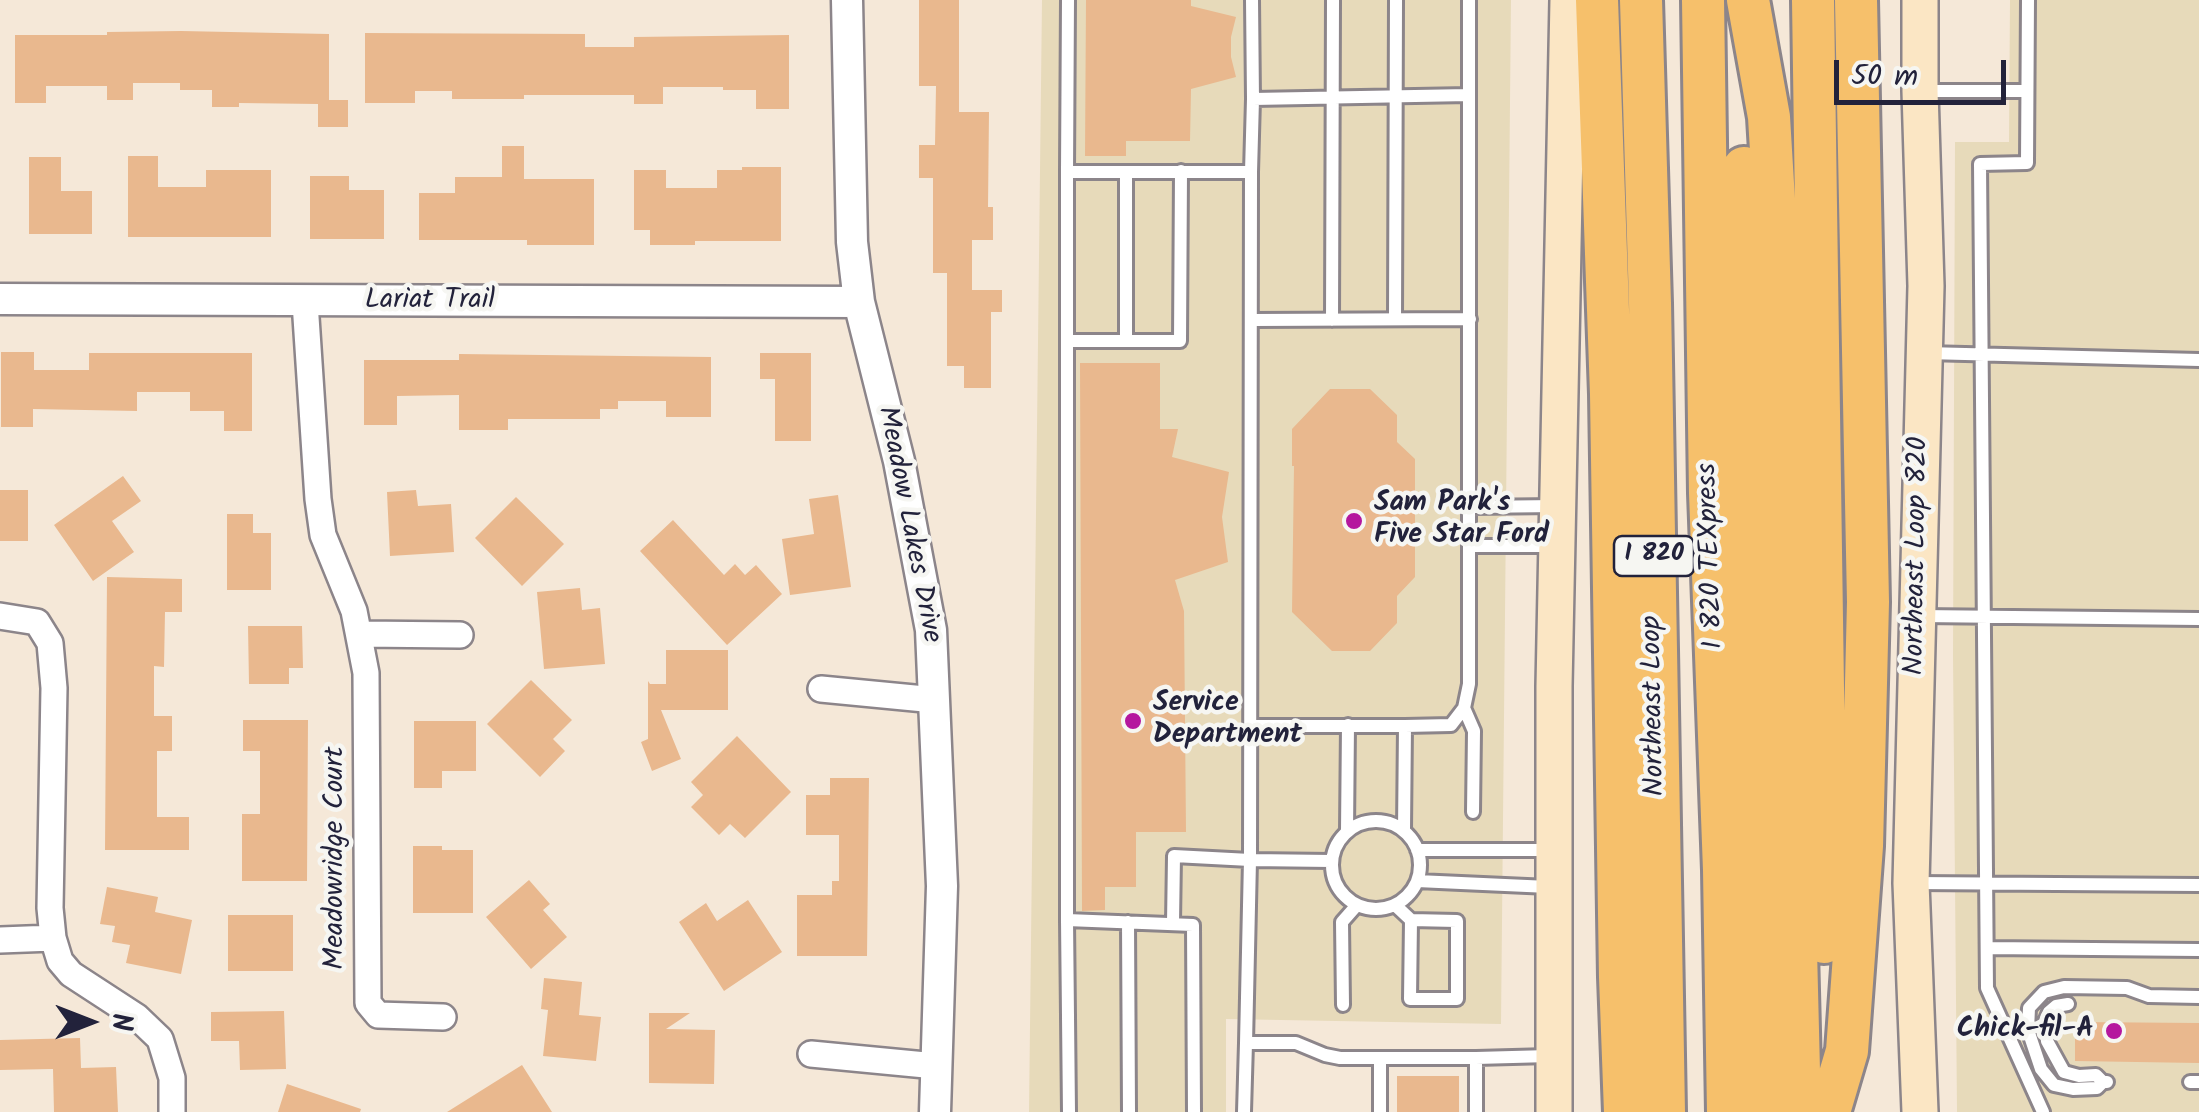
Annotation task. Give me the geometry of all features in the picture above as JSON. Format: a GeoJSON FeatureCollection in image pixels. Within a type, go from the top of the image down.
{"type":"FeatureCollection","features":[{"type":"Feature","properties":{"kind":"highway"},"geometry":{"type":"LineString","coordinates":[[1597,0],[1611,394],[1625,1112]]}},
{"type":"Feature","properties":{"kind":"highway","name":"Northeast Loop"},"geometry":{"type":"LineString","coordinates":[[1642,0],[1664,1112]]}},
{"type":"Feature","properties":{"kind":"highway","name":"I 820 TEXpress"},"geometry":{"type":"LineString","coordinates":[[1703,0],[1710,493],[1724,870],[1728,1112]]}},
{"type":"Feature","properties":{"kind":"highway"},"geometry":{"type":"LineString","coordinates":[[1745,0],[1769,117],[1780,300],[1800,1112]]}},
{"type":"Feature","properties":{"kind":"highway","name":"I 820 TEXpress"},"geometry":{"type":"LineString","coordinates":[[1745,0],[1762,1112]]}},
{"type":"Feature","properties":{"kind":"highway"},"geometry":{"type":"LineString","coordinates":[[1812,0],[1826,1112]]}},
{"type":"Feature","properties":{"kind":"highway"},"geometry":{"type":"LineString","coordinates":[[1826,1112],[1846,1052],[1862,846],[1868,602],[1856,0]]}},
{"type":"Feature","properties":{"kind":"main road"},"geometry":{"type":"LineString","coordinates":[[1554,1112],[1554,686],[1568,0]]}},
{"type":"Feature","properties":{"kind":"main road","name":"Northeast Loop 820"},"geometry":{"type":"LineString","coordinates":[[1920,0],[1926,286],[1912,883],[1920,1112]]}},
{"type":"Feature","properties":{"kind":"street","name":"Meadow Lakes Drive"},"geometry":{"type":"LineString","coordinates":[[848,0],[852,242],[859,302],[899,461],[931,630],[942,886],[935,1112]]}},
{"type":"Feature","properties":{"kind":"street","name":"Lariat Trail"},"geometry":{"type":"LineString","coordinates":[[0,299],[859,302]]}},
{"type":"Feature","properties":{"kind":"street","name":"Meadowridge Court"},"geometry":{"type":"LineString","coordinates":[[305,302],[323,536],[354,612],[366,673],[368,1003],[378,1015],[443,1017]]}},
{"type":"Feature","properties":{"kind":"street"},"geometry":{"type":"LineString","coordinates":[[0,616],[37,622],[50,643],[54,688],[50,908],[60,961],[71,974],[138,1017],[160,1038],[172,1078],[172,1112]]}},
{"type":"Feature","properties":{"kind":"street"},"geometry":{"type":"LineString","coordinates":[[360,634],[460,635]]}},
{"type":"Feature","properties":{"kind":"street"},"geometry":{"type":"LineString","coordinates":[[821,690],[934,700]]}},
{"type":"Feature","properties":{"kind":"street"},"geometry":{"type":"LineString","coordinates":[[0,940],[53,938]]}},
{"type":"Feature","properties":{"kind":"street"},"geometry":{"type":"LineString","coordinates":[[811,1054],[936,1066]]}},
{"type":"Feature","properties":{"kind":"lane"},"geometry":{"type":"LineString","coordinates":[[1068,0],[1068,1112]]}},
{"type":"Feature","properties":{"kind":"lane"},"geometry":{"type":"LineString","coordinates":[[1244,1112],[1250,860],[1252,0]]}},
{"type":"Feature","properties":{"kind":"lane"},"geometry":{"type":"LineString","coordinates":[[1332,320],[1333,0]]}},
{"type":"Feature","properties":{"kind":"lane"},"geometry":{"type":"LineString","coordinates":[[1395,319],[1396,0]]}},
{"type":"Feature","properties":{"kind":"lane"},"geometry":{"type":"LineString","coordinates":[[1250,726],[1451,725],[1464,708],[1469,684],[1470,546],[1469,0]]}},
{"type":"Feature","properties":{"kind":"lane"},"geometry":{"type":"LineString","coordinates":[[2028,0],[2027,164],[1980,164],[1986,948],[1987,988],[2043,1112]]}},
{"type":"Feature","properties":{"kind":"lane"},"geometry":{"type":"LineString","coordinates":[[1920,90],[2027,90]]}},
{"type":"Feature","properties":{"kind":"lane"},"geometry":{"type":"LineString","coordinates":[[1253,99],[1469,96]]}},
{"type":"Feature","properties":{"kind":"lane"},"geometry":{"type":"LineString","coordinates":[[1067,172],[1251,172]]}},
{"type":"Feature","properties":{"kind":"lane"},"geometry":{"type":"LineString","coordinates":[[1126,172],[1126,341]]}},
{"type":"Feature","properties":{"kind":"lane"},"geometry":{"type":"LineString","coordinates":[[1067,341],[1180,341],[1181,172]]}},
{"type":"Feature","properties":{"kind":"lane"},"geometry":{"type":"LineString","coordinates":[[1252,320],[1470,319]]}},
{"type":"Feature","properties":{"kind":"lane"},"geometry":{"type":"LineString","coordinates":[[1924,353],[2199,360]]}},
{"type":"Feature","properties":{"kind":"lane"},"geometry":{"type":"LineString","coordinates":[[1470,507],[1559,506]]}},
{"type":"Feature","properties":{"kind":"lane"},"geometry":{"type":"LineString","coordinates":[[1470,546],[1558,546]]}},
{"type":"Feature","properties":{"kind":"lane"},"geometry":{"type":"LineString","coordinates":[[1918,616],[2199,619]]}},
{"type":"Feature","properties":{"kind":"lane"},"geometry":{"type":"LineString","coordinates":[[1464,708],[1474,731],[1473,812]]}},
{"type":"Feature","properties":{"kind":"lane"},"geometry":{"type":"LineString","coordinates":[[1348,725],[1348,831]]}},
{"type":"Feature","properties":{"kind":"lane"},"geometry":{"type":"LineString","coordinates":[[1404,830],[1405,726]]}},
{"type":"Feature","properties":{"kind":"lane"},"geometry":{"type":"LineString","coordinates":[[1375,820],[1404,830],[1417,850],[1420,871],[1412,891],[1395,905],[1370,909],[1346,898],[1338,887],[1332,861],[1334,850],[1348,831],[1375,820]]}},
{"type":"Feature","properties":{"kind":"lane"},"geometry":{"type":"LineString","coordinates":[[1417,850],[1555,850]]}},
{"type":"Feature","properties":{"kind":"lane"},"geometry":{"type":"LineString","coordinates":[[1173,923],[1174,856],[1332,861]]}},
{"type":"Feature","properties":{"kind":"lane"},"geometry":{"type":"LineString","coordinates":[[1417,881],[1554,887]]}},
{"type":"Feature","properties":{"kind":"lane"},"geometry":{"type":"LineString","coordinates":[[1912,883],[2199,885]]}},
{"type":"Feature","properties":{"kind":"lane"},"geometry":{"type":"LineString","coordinates":[[1343,1005],[1342,922],[1357,905]]}},
{"type":"Feature","properties":{"kind":"lane"},"geometry":{"type":"LineString","coordinates":[[1395,905],[1411,920],[1456,921],[1457,999],[1410,999],[1411,920]]}},
{"type":"Feature","properties":{"kind":"lane"},"geometry":{"type":"LineString","coordinates":[[1066,920],[1193,925],[1194,1112]]}},
{"type":"Feature","properties":{"kind":"lane"},"geometry":{"type":"LineString","coordinates":[[1128,922],[1130,1112]]}},
{"type":"Feature","properties":{"kind":"lane"},"geometry":{"type":"LineString","coordinates":[[1986,948],[2199,950]]}},
{"type":"Feature","properties":{"kind":"lane"},"geometry":{"type":"LineString","coordinates":[[2068,1004],[2049,1012],[2045,1022],[2047,1040],[2064,1072],[2096,1075],[2106,1082],[2097,1088],[2073,1090],[2054,1085],[2041,1069],[2028,1030],[2029,1008],[2044,992],[2064,988],[2127,988],[2149,996]]}},
{"type":"Feature","properties":{"kind":"lane"},"geometry":{"type":"LineString","coordinates":[[2126,1002],[2149,996],[2199,997]]}},
{"type":"Feature","properties":{"kind":"lane"},"geometry":{"type":"LineString","coordinates":[[1246,1043],[1296,1044],[1340,1058],[1554,1056]]}},
{"type":"Feature","properties":{"kind":"lane"},"geometry":{"type":"LineString","coordinates":[[1380,1058],[1380,1112]]}},
{"type":"Feature","properties":{"kind":"lane"},"geometry":{"type":"LineString","coordinates":[[1476,1058],[1476,1112]]}},
{"type":"Feature","properties":{"kind":"shaded area"},"geometry":{"type":"Polygon","coordinates":[[[1042,0],[1511,0],[1501,1024],[1226,1019],[1226,1112],[1029,1112],[1042,0]]]}},
{"type":"Feature","properties":{"kind":"shaded area"},"geometry":{"type":"Polygon","coordinates":[[[2010,0],[2199,0],[2199,1112],[1957,1112],[1953,655],[1955,142],[2009,142],[2010,0]]]}},
{"type":"Feature","properties":{"kind":"building"},"geometry":{"type":"Polygon","coordinates":[[[919,0],[959,0],[959,112],[989,112],[988,207],[993,207],[993,240],[972,240],[972,290],[1002,290],[1002,312],[991,312],[991,388],[964,388],[964,366],[947,366],[947,273],[933,273],[933,178],[919,178],[919,145],[935,145],[936,86],[919,86],[919,0]]]}},
{"type":"Feature","properties":{"kind":"building"},"geometry":{"type":"Polygon","coordinates":[[[1086,0],[1191,0],[1191,6],[1236,17],[1231,57],[1236,77],[1191,89],[1190,141],[1126,141],[1126,156],[1085,156],[1086,0]]]}},
{"type":"Feature","properties":{"kind":"building"},"geometry":{"type":"Polygon","coordinates":[[[181,31],[329,34],[329,100],[348,100],[348,127],[318,127],[318,104],[239,103],[239,107],[212,107],[212,90],[180,90],[180,83],[133,83],[133,100],[107,100],[107,86],[46,86],[46,103],[15,103],[15,35],[181,31]]]}},
{"type":"Feature","properties":{"kind":"building"},"geometry":{"type":"Polygon","coordinates":[[[365,33],[585,34],[585,47],[634,47],[634,37],[789,35],[789,109],[756,109],[756,90],[723,87],[663,87],[663,104],[634,104],[634,95],[452,99],[452,91],[415,91],[415,103],[365,103],[365,33]]]}},
{"type":"Feature","properties":{"kind":"building"},"geometry":{"type":"Polygon","coordinates":[[[502,146],[524,146],[524,179],[594,179],[594,245],[527,245],[527,240],[419,240],[419,193],[455,193],[455,177],[502,177],[502,146]]]}},
{"type":"Feature","properties":{"kind":"building"},"geometry":{"type":"Polygon","coordinates":[[[128,156],[158,156],[158,187],[206,187],[206,170],[271,170],[271,237],[128,237],[128,156]]]}},
{"type":"Feature","properties":{"kind":"building"},"geometry":{"type":"Polygon","coordinates":[[[29,157],[61,157],[61,191],[92,191],[92,234],[29,234],[29,157]]]}},
{"type":"Feature","properties":{"kind":"building"},"geometry":{"type":"Polygon","coordinates":[[[781,167],[781,241],[650,245],[650,230],[634,230],[634,170],[666,170],[666,188],[717,188],[717,170],[781,167]]]}},
{"type":"Feature","properties":{"kind":"building"},"geometry":{"type":"Polygon","coordinates":[[[310,176],[349,176],[349,190],[384,190],[384,239],[310,239],[310,176]]]}},
{"type":"Feature","properties":{"kind":"building"},"geometry":{"type":"Polygon","coordinates":[[[1,352],[34,352],[34,370],[89,370],[89,353],[252,353],[252,431],[224,431],[224,411],[190,411],[190,392],[137,392],[137,411],[33,409],[33,427],[1,427],[1,352]]]}},
{"type":"Feature","properties":{"kind":"building"},"geometry":{"type":"Polygon","coordinates":[[[760,353],[811,353],[811,441],[775,441],[775,379],[760,379],[760,353]]]}},
{"type":"Feature","properties":{"kind":"building"},"geometry":{"type":"Polygon","coordinates":[[[459,354],[711,357],[711,417],[666,417],[666,401],[618,401],[618,409],[600,409],[600,419],[508,419],[508,430],[459,430],[459,395],[397,396],[397,425],[364,425],[364,360],[459,360],[459,354]]]}},
{"type":"Feature","properties":{"kind":"building","name":"Service Department"},"geometry":{"type":"Polygon","coordinates":[[[1080,363],[1160,363],[1160,429],[1178,429],[1172,457],[1229,472],[1222,517],[1228,562],[1175,580],[1184,611],[1186,832],[1136,832],[1136,887],[1105,887],[1105,910],[1082,911],[1080,363]]]}},
{"type":"Feature","properties":{"kind":"building","name":"Sam Park's Five Star Ford"},"geometry":{"type":"Polygon","coordinates":[[[1330,389],[1370,389],[1397,415],[1397,442],[1415,459],[1415,577],[1397,596],[1397,623],[1370,651],[1332,651],[1292,612],[1292,429],[1330,389]]]}},
{"type":"Feature","properties":{"kind":"building"},"geometry":{"type":"Polygon","coordinates":[[[123,476],[141,501],[112,521],[134,552],[93,581],[54,525],[123,476]]]}},
{"type":"Feature","properties":{"kind":"building"},"geometry":{"type":"Polygon","coordinates":[[[0,490],[28,490],[28,541],[0,541],[0,490]]]}},
{"type":"Feature","properties":{"kind":"building"},"geometry":{"type":"Polygon","coordinates":[[[416,490],[418,506],[451,504],[454,552],[390,556],[387,492],[416,490]]]}},
{"type":"Feature","properties":{"kind":"building"},"geometry":{"type":"Polygon","coordinates":[[[838,495],[851,587],[790,595],[782,539],[814,534],[809,499],[838,495]]]}},
{"type":"Feature","properties":{"kind":"building"},"geometry":{"type":"Polygon","coordinates":[[[516,497],[564,544],[522,586],[475,538],[516,497]]]}},
{"type":"Feature","properties":{"kind":"building"},"geometry":{"type":"Polygon","coordinates":[[[227,514],[253,514],[253,533],[271,533],[271,590],[227,590],[227,514]]]}},
{"type":"Feature","properties":{"kind":"building"},"geometry":{"type":"Polygon","coordinates":[[[673,520],[724,575],[735,564],[745,575],[756,565],[782,594],[727,645],[640,551],[673,520]]]}},
{"type":"Feature","properties":{"kind":"building"},"geometry":{"type":"Polygon","coordinates":[[[107,577],[182,579],[182,612],[165,612],[164,667],[154,666],[154,716],[172,716],[172,751],[157,751],[157,817],[189,817],[189,850],[105,850],[107,577]]]}},
{"type":"Feature","properties":{"kind":"building"},"geometry":{"type":"Polygon","coordinates":[[[580,588],[582,610],[600,608],[605,664],[544,669],[537,592],[580,588]]]}},
{"type":"Feature","properties":{"kind":"building"},"geometry":{"type":"Polygon","coordinates":[[[248,626],[302,626],[303,668],[289,668],[289,684],[249,684],[248,626]]]}},
{"type":"Feature","properties":{"kind":"building"},"geometry":{"type":"Polygon","coordinates":[[[666,650],[728,650],[728,710],[661,710],[681,759],[652,771],[641,742],[648,739],[648,681],[666,684],[666,650]]]}},
{"type":"Feature","properties":{"kind":"building"},"geometry":{"type":"Polygon","coordinates":[[[531,680],[572,720],[553,739],[565,751],[540,777],[487,724],[531,680]]]}},
{"type":"Feature","properties":{"kind":"building"},"geometry":{"type":"Polygon","coordinates":[[[243,720],[308,720],[307,881],[242,881],[242,814],[260,814],[260,751],[243,751],[243,720]]]}},
{"type":"Feature","properties":{"kind":"building"},"geometry":{"type":"Polygon","coordinates":[[[414,721],[476,721],[476,771],[442,771],[442,788],[414,788],[414,721]]]}},
{"type":"Feature","properties":{"kind":"building"},"geometry":{"type":"Polygon","coordinates":[[[737,736],[791,792],[745,838],[730,824],[719,835],[691,807],[703,795],[691,782],[737,736]]]}},
{"type":"Feature","properties":{"kind":"building"},"geometry":{"type":"Polygon","coordinates":[[[830,778],[869,778],[867,956],[797,956],[797,895],[832,895],[832,881],[839,881],[839,835],[806,835],[806,795],[830,795],[830,778]]]}},
{"type":"Feature","properties":{"kind":"building"},"geometry":{"type":"Polygon","coordinates":[[[413,846],[473,850],[473,913],[413,913],[413,846]]]}},
{"type":"Feature","properties":{"kind":"building"},"geometry":{"type":"Polygon","coordinates":[[[529,880],[550,904],[543,910],[567,937],[531,969],[486,917],[529,880]]]}},
{"type":"Feature","properties":{"kind":"building"},"geometry":{"type":"Polygon","coordinates":[[[107,887],[158,897],[155,912],[192,920],[181,974],[126,963],[130,945],[112,942],[115,926],[100,924],[107,887]]]}},
{"type":"Feature","properties":{"kind":"building"},"geometry":{"type":"Polygon","coordinates":[[[748,900],[782,952],[724,991],[679,922],[706,903],[717,921],[748,900]]]}},
{"type":"Feature","properties":{"kind":"building"},"geometry":{"type":"Polygon","coordinates":[[[228,915],[293,915],[293,971],[228,971],[228,915]]]}},
{"type":"Feature","properties":{"kind":"building"},"geometry":{"type":"Polygon","coordinates":[[[544,978],[582,982],[579,1015],[601,1017],[596,1061],[543,1056],[548,1010],[541,1009],[544,978]]]}},
{"type":"Feature","properties":{"kind":"building"},"geometry":{"type":"Polygon","coordinates":[[[284,1011],[286,1069],[240,1070],[239,1041],[211,1041],[211,1012],[284,1011]]]}},
{"type":"Feature","properties":{"kind":"building"},"geometry":{"type":"Polygon","coordinates":[[[649,1013],[690,1013],[666,1029],[715,1030],[714,1084],[649,1083],[649,1013]]]}},
{"type":"Feature","properties":{"kind":"building"},"geometry":{"type":"Polygon","coordinates":[[[2075,1022],[2199,1023],[2199,1063],[2075,1061],[2075,1022]]]}},
{"type":"Feature","properties":{"kind":"building"},"geometry":{"type":"Polygon","coordinates":[[[80,1038],[81,1068],[116,1067],[118,1112],[54,1112],[53,1069],[0,1070],[0,1040],[80,1038]]]}},
{"type":"Feature","properties":{"kind":"building"},"geometry":{"type":"Polygon","coordinates":[[[522,1065],[552,1112],[447,1112],[522,1065]]]}},
{"type":"Feature","properties":{"kind":"building"},"geometry":{"type":"Polygon","coordinates":[[[1397,1076],[1459,1076],[1459,1112],[1397,1112],[1397,1076]]]}},
{"type":"Feature","properties":{"kind":"building"},"geometry":{"type":"Polygon","coordinates":[[[287,1084],[361,1109],[360,1112],[278,1112],[287,1084]]]}},
{"type":"Feature","properties":{"kind":"place","name":"Sam Park's Five Star Ford"},"geometry":{"type":"Point","coordinates":[1354,521]}},
{"type":"Feature","properties":{"kind":"place","name":"Service Department"},"geometry":{"type":"Point","coordinates":[1133,721]}},
{"type":"Feature","properties":{"kind":"place","name":"Chick-fil-A"},"geometry":{"type":"Point","coordinates":[2114,1031]}}]}
